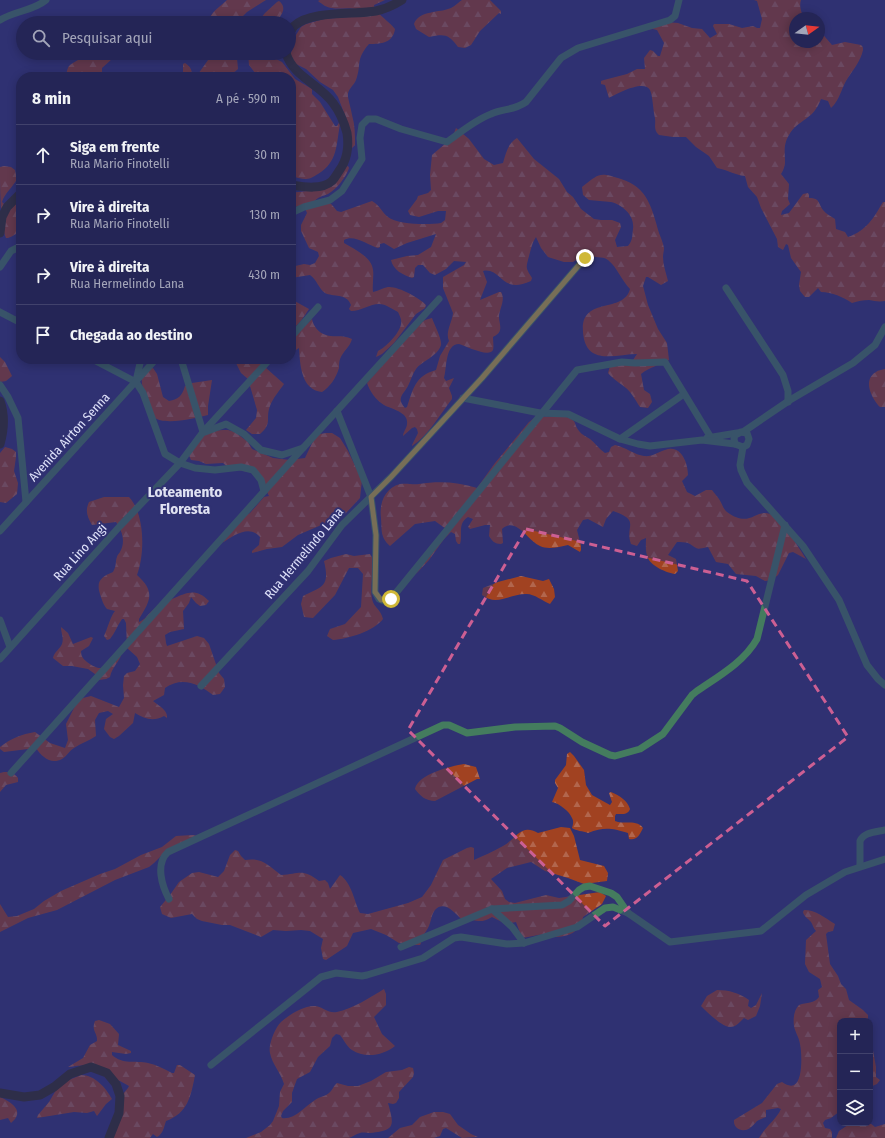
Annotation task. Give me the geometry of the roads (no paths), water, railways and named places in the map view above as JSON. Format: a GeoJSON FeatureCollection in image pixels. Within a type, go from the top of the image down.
{"type":"FeatureCollection","features":[{"type":"Feature","properties":{"kind":"street"},"geometry":{"type":"LineString","coordinates":[[0,20],[8,15],[26,10],[46,0]]}},
{"type":"Feature","properties":{"kind":"street"},"geometry":{"type":"LineString","coordinates":[[296,211],[330,200],[342,192],[362,159],[360,138],[362,125],[368,119],[376,119],[401,129],[447,142],[493,112],[518,107],[526,102],[561,58],[578,48],[670,20],[675,16],[679,0]]}},
{"type":"Feature","properties":{"kind":"street"},"geometry":{"type":"LineString","coordinates":[[0,267],[11,251],[16,248]]}},
{"type":"Feature","properties":{"kind":"street","name":"Rua Hermelindo Lana"},"geometry":{"type":"LineString","coordinates":[[200,686],[308,571],[342,525],[391,477],[463,398],[585,258]]}},
{"type":"Feature","properties":{"kind":"street"},"geometry":{"type":"LineString","coordinates":[[726,288],[783,376],[788,391],[788,402]]}},
{"type":"Feature","properties":{"kind":"street"},"geometry":{"type":"LineString","coordinates":[[11,773],[439,299]]}},
{"type":"Feature","properties":{"kind":"street"},"geometry":{"type":"LineString","coordinates":[[296,331],[318,307]]}},
{"type":"Feature","properties":{"kind":"street"},"geometry":{"type":"LineString","coordinates":[[0,312],[16,320]]}},
{"type":"Feature","properties":{"kind":"street"},"geometry":{"type":"LineString","coordinates":[[885,327],[875,345],[853,363],[788,402],[734,437],[738,445],[741,470],[747,483],[803,546],[839,600],[867,665],[885,685]]}},
{"type":"Feature","properties":{"kind":"street"},"geometry":{"type":"LineString","coordinates":[[337,411],[371,497],[376,535],[375,592],[379,599],[387,600],[391,599],[540,413],[577,370],[622,362],[665,362],[710,436]]}},
{"type":"Feature","properties":{"kind":"street"},"geometry":{"type":"LineString","coordinates":[[102,364],[136,382],[143,393],[165,454],[180,464],[195,468],[215,470],[241,467],[254,470],[261,480],[264,492]]}},
{"type":"Feature","properties":{"kind":"street"},"geometry":{"type":"LineString","coordinates":[[136,382],[140,364]]}},
{"type":"Feature","properties":{"kind":"street","name":"Avenida Airton Senna"},"geometry":{"type":"LineString","coordinates":[[0,531],[152,364]]}},
{"type":"Feature","properties":{"kind":"street"},"geometry":{"type":"LineString","coordinates":[[182,364],[202,432],[226,424],[244,434],[262,450],[282,455],[303,448]]}},
{"type":"Feature","properties":{"kind":"street","name":"Rua Lino Angi"},"geometry":{"type":"LineString","coordinates":[[0,658],[120,526],[180,464],[202,432],[265,364]]}},
{"type":"Feature","properties":{"kind":"street"},"geometry":{"type":"LineString","coordinates":[[0,385],[8,397],[18,418],[26,502]]}},
{"type":"Feature","properties":{"kind":"street"},"geometry":{"type":"LineString","coordinates":[[620,438],[684,394]]}},
{"type":"Feature","properties":{"kind":"street"},"geometry":{"type":"LineString","coordinates":[[463,398],[540,413],[568,414],[620,438],[650,446],[702,440],[738,445],[748,443],[749,437],[761,419]]}},
{"type":"Feature","properties":{"kind":"street"},"geometry":{"type":"LineString","coordinates":[[702,440],[710,436],[740,432],[747,433],[749,437]]}},
{"type":"Feature","properties":{"kind":"street"},"geometry":{"type":"LineString","coordinates":[[169,899],[162,884],[161,864],[164,856],[168,852],[442,725],[449,725],[467,732],[515,727],[555,726],[582,742],[610,755],[615,756],[640,749],[663,734],[692,695],[742,659],[752,648],[757,639],[785,525]]}},
{"type":"Feature","properties":{"kind":"street"},"geometry":{"type":"LineString","coordinates":[[0,620],[10,647]]}},
{"type":"Feature","properties":{"kind":"street"},"geometry":{"type":"LineString","coordinates":[[860,866],[861,837],[865,834],[885,830]]}},
{"type":"Feature","properties":{"kind":"street"},"geometry":{"type":"LineString","coordinates":[[211,1064],[321,977],[336,973],[362,976],[367,975],[423,958],[454,938],[461,937],[507,944],[524,942],[577,927],[605,908],[613,907],[628,913],[670,942],[761,931],[806,895],[846,872],[860,866],[885,859]]}},
{"type":"Feature","properties":{"kind":"street"},"geometry":{"type":"LineString","coordinates":[[401,947],[492,909],[562,905],[569,901],[579,890],[590,886],[611,893],[616,897],[628,913]]}},
{"type":"Feature","properties":{"kind":"street"},"geometry":{"type":"LineString","coordinates":[[492,909],[512,927],[524,942]]}},
{"type":"Feature","properties":{"kind":"waterway"},"geometry":{"type":"LineString","coordinates":[[296,25],[311,17],[322,15],[376,11],[390,7],[402,0]]}},
{"type":"Feature","properties":{"kind":"waterway"},"geometry":{"type":"LineString","coordinates":[[289,60],[294,68],[328,96],[340,114],[348,138],[347,153],[344,162],[332,181],[318,187],[296,186]]}},
{"type":"Feature","properties":{"kind":"waterway"},"geometry":{"type":"LineString","coordinates":[[0,233],[2,217],[7,207],[16,198]]}},
{"type":"Feature","properties":{"kind":"waterway"},"geometry":{"type":"LineString","coordinates":[[0,401],[3,412],[0,444]]}},
{"type":"Feature","properties":{"kind":"waterway"},"geometry":{"type":"LineString","coordinates":[[0,1093],[24,1097],[40,1095],[54,1087],[70,1074],[91,1067],[107,1073],[116,1084],[120,1096],[119,1113],[109,1138]]}},
{"type":"Feature","properties":{"kind":"district","name":"Loteamento Floresta"},"geometry":{"type":"Point","coordinates":[185,500]}}]}
